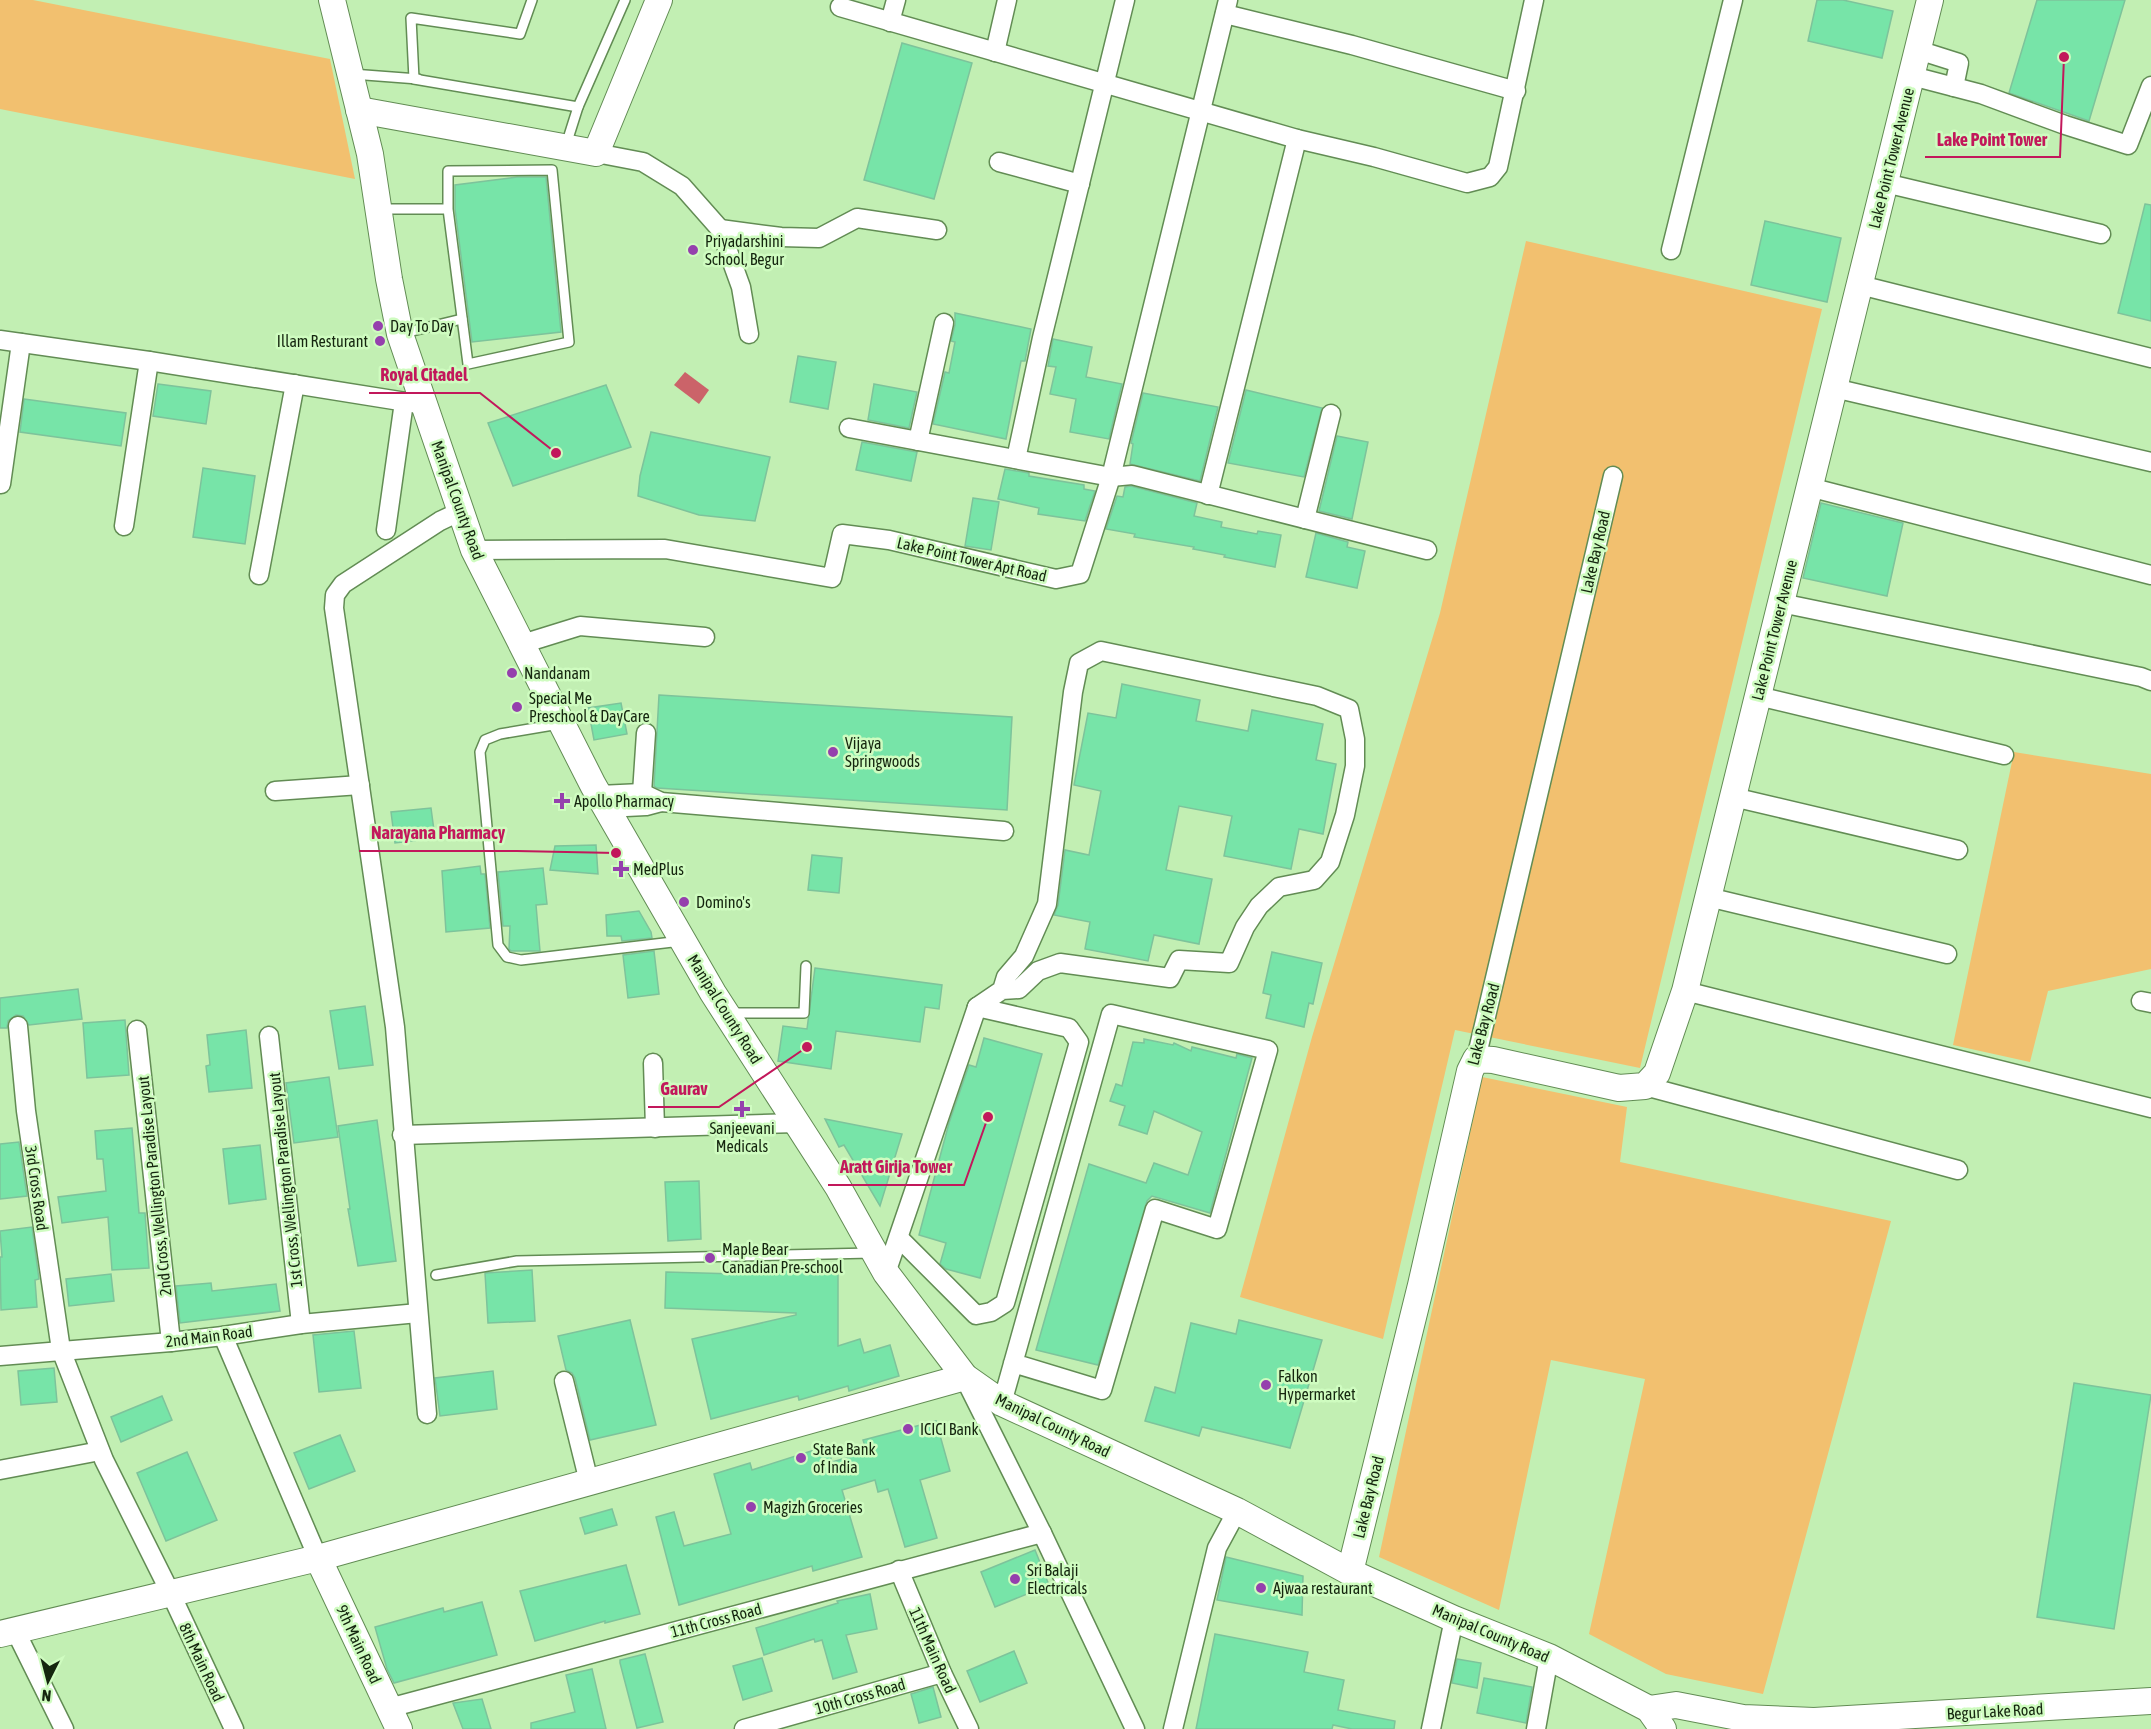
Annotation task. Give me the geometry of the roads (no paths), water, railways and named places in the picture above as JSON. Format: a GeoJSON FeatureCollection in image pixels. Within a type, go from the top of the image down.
{"type":"FeatureCollection","features":[{"type":"Feature","properties":{"kind":"street","name":"Manipal County Road"},"geometry":{"type":"LineString","coordinates":[[332,0],[370,154],[414,403],[461,511],[474,550],[603,802],[683,941],[726,1013],[838,1187],[881,1263],[965,1377],[1002,1403],[1237,1511],[1350,1572],[1454,1619],[1549,1657],[1656,1719]]}},
{"type":"Feature","properties":{"kind":"street"},"geometry":{"type":"LineString","coordinates":[[596,153],[658,0]]}},
{"type":"Feature","properties":{"kind":"street"},"geometry":{"type":"LineString","coordinates":[[890,22],[896,0]]}},
{"type":"Feature","properties":{"kind":"street"},"geometry":{"type":"LineString","coordinates":[[995,52],[1007,0]]}},
{"type":"Feature","properties":{"kind":"street"},"geometry":{"type":"LineString","coordinates":[[1016,459],[1042,338],[1125,0]]}},
{"type":"Feature","properties":{"kind":"street"},"geometry":{"type":"LineString","coordinates":[[840,7],[1297,139],[1374,157],[1467,183],[1490,177],[1498,167],[1534,0]]}},
{"type":"Feature","properties":{"kind":"street"},"geometry":{"type":"LineString","coordinates":[[1671,250],[1733,0]]}},
{"type":"Feature","properties":{"kind":"street","name":"Lake Point Tower Avenue"},"geometry":{"type":"LineString","coordinates":[[1645,1086],[1657,1073],[1685,991],[1930,0]]}},
{"type":"Feature","properties":{"kind":"street"},"geometry":{"type":"LineString","coordinates":[[1111,477],[1227,7],[1516,91]]}},
{"type":"Feature","properties":{"kind":"street"},"geometry":{"type":"LineString","coordinates":[[1918,50],[1959,63],[1954,87]]}},
{"type":"Feature","properties":{"kind":"street"},"geometry":{"type":"LineString","coordinates":[[1912,76],[1981,94],[2128,145],[2151,86]]}},
{"type":"Feature","properties":{"kind":"street"},"geometry":{"type":"LineString","coordinates":[[359,110],[643,162],[682,186],[720,229],[741,287],[749,334]]}},
{"type":"Feature","properties":{"kind":"street"},"geometry":{"type":"LineString","coordinates":[[1208,495],[1297,139]]}},
{"type":"Feature","properties":{"kind":"street"},"geometry":{"type":"LineString","coordinates":[[999,162],[1080,184]]}},
{"type":"Feature","properties":{"kind":"street"},"geometry":{"type":"LineString","coordinates":[[1885,183],[2101,234]]}},
{"type":"Feature","properties":{"kind":"street"},"geometry":{"type":"LineString","coordinates":[[720,229],[781,237],[819,238],[857,218],[937,230]]}},
{"type":"Feature","properties":{"kind":"street"},"geometry":{"type":"LineString","coordinates":[[1860,285],[2151,358]]}},
{"type":"Feature","properties":{"kind":"street"},"geometry":{"type":"LineString","coordinates":[[918,441],[944,323]]}},
{"type":"Feature","properties":{"kind":"street"},"geometry":{"type":"LineString","coordinates":[[0,340],[414,403],[386,530]]}},
{"type":"Feature","properties":{"kind":"street"},"geometry":{"type":"LineString","coordinates":[[1,483],[21,343]]}},
{"type":"Feature","properties":{"kind":"street"},"geometry":{"type":"LineString","coordinates":[[124,526],[148,361]]}},
{"type":"Feature","properties":{"kind":"street"},"geometry":{"type":"LineString","coordinates":[[259,575],[295,384]]}},
{"type":"Feature","properties":{"kind":"street"},"geometry":{"type":"LineString","coordinates":[[1834,388],[2151,462]]}},
{"type":"Feature","properties":{"kind":"street"},"geometry":{"type":"LineString","coordinates":[[1305,519],[1331,414]]}},
{"type":"Feature","properties":{"kind":"street"},"geometry":{"type":"LineString","coordinates":[[849,428],[1111,477],[1132,476],[1427,550]]}},
{"type":"Feature","properties":{"kind":"street","name":"Lake Bay Road"},"geometry":{"type":"LineString","coordinates":[[1350,1572],[1421,1285],[1470,1071],[1476,1059],[1613,476]]}},
{"type":"Feature","properties":{"kind":"street","name":"Lake Point Tower Apt Road"},"geometry":{"type":"LineString","coordinates":[[474,550],[665,549],[832,578],[842,534],[889,540],[1056,579],[1080,573],[1111,477]]}},
{"type":"Feature","properties":{"kind":"street"},"geometry":{"type":"LineString","coordinates":[[1809,487],[2151,575]]}},
{"type":"Feature","properties":{"kind":"street"},"geometry":{"type":"LineString","coordinates":[[427,1414],[394,1027],[334,608],[335,595],[343,584],[440,521],[461,511]]}},
{"type":"Feature","properties":{"kind":"street"},"geometry":{"type":"LineString","coordinates":[[1781,603],[2141,677],[2151,681]]}},
{"type":"Feature","properties":{"kind":"street"},"geometry":{"type":"LineString","coordinates":[[522,644],[580,626],[705,637]]}},
{"type":"Feature","properties":{"kind":"street"},"geometry":{"type":"LineString","coordinates":[[881,1263],[899,1238],[977,1007],[1002,990],[1019,989],[1038,971],[1060,963],[1170,978],[1179,960],[1229,963],[1245,927],[1259,906],[1279,887],[1314,880],[1330,862],[1345,815],[1355,766],[1355,739],[1349,709],[1317,696],[1101,651],[1079,663],[1073,692],[1047,904],[1024,956],[1006,977],[1002,990]]}},
{"type":"Feature","properties":{"kind":"street"},"geometry":{"type":"LineString","coordinates":[[1758,696],[2004,755]]}},
{"type":"Feature","properties":{"kind":"street"},"geometry":{"type":"LineString","coordinates":[[642,793],[646,733]]}},
{"type":"Feature","properties":{"kind":"street"},"geometry":{"type":"LineString","coordinates":[[275,791],[360,785]]}},
{"type":"Feature","properties":{"kind":"street"},"geometry":{"type":"LineString","coordinates":[[603,802],[642,793],[661,802]]}},
{"type":"Feature","properties":{"kind":"street"},"geometry":{"type":"LineString","coordinates":[[1733,797],[1958,850]]}},
{"type":"Feature","properties":{"kind":"street"},"geometry":{"type":"LineString","coordinates":[[603,802],[646,806],[661,802],[1004,831]]}},
{"type":"Feature","properties":{"kind":"street"},"geometry":{"type":"LineString","coordinates":[[1708,897],[1947,954]]}},
{"type":"Feature","properties":{"kind":"street"},"geometry":{"type":"LineString","coordinates":[[1024,956],[1038,971]]}},
{"type":"Feature","properties":{"kind":"street"},"geometry":{"type":"LineString","coordinates":[[1685,991],[2151,1108]]}},
{"type":"Feature","properties":{"kind":"street"},"geometry":{"type":"LineString","coordinates":[[899,1238],[976,1315],[991,1312],[1005,1302],[1079,1042],[1069,1028],[977,1007]]}},
{"type":"Feature","properties":{"kind":"street"},"geometry":{"type":"LineString","coordinates":[[1002,1403],[1013,1363],[1111,1014],[1268,1050],[1217,1229],[1155,1209],[1102,1390],[1013,1363]]}},
{"type":"Feature","properties":{"kind":"street","name":"3rd Cross Road"},"geometry":{"type":"LineString","coordinates":[[18,1026],[26,1111],[61,1350],[100,1451]]}},
{"type":"Feature","properties":{"kind":"street","name":"2nd Cross, Wellington Paradise Layout"},"geometry":{"type":"LineString","coordinates":[[137,1030],[171,1341]]}},
{"type":"Feature","properties":{"kind":"street","name":"1st Cross, Wellington Paradise Layout"},"geometry":{"type":"LineString","coordinates":[[269,1036],[301,1324]]}},
{"type":"Feature","properties":{"kind":"street"},"geometry":{"type":"LineString","coordinates":[[1476,1059],[1493,1060],[1619,1088],[1645,1086],[1958,1170]]}},
{"type":"Feature","properties":{"kind":"street"},"geometry":{"type":"LineString","coordinates":[[653,1063],[655,1128]]}},
{"type":"Feature","properties":{"kind":"street"},"geometry":{"type":"LineString","coordinates":[[402,1135],[796,1123]]}},
{"type":"Feature","properties":{"kind":"street","name":"2nd Main Road"},"geometry":{"type":"LineString","coordinates":[[0,1356],[223,1336],[301,1324],[418,1313]]}},
{"type":"Feature","properties":{"kind":"street"},"geometry":{"type":"LineString","coordinates":[[223,1336],[318,1558]]}},
{"type":"Feature","properties":{"kind":"street"},"geometry":{"type":"LineString","coordinates":[[64,1729],[7,1632],[318,1558],[965,1377],[1135,1729]]}},
{"type":"Feature","properties":{"kind":"street"},"geometry":{"type":"LineString","coordinates":[[564,1381],[589,1482]]}},
{"type":"Feature","properties":{"kind":"street"},"geometry":{"type":"LineString","coordinates":[[0,1470],[100,1451]]}},
{"type":"Feature","properties":{"kind":"street","name":"8th Main Road"},"geometry":{"type":"LineString","coordinates":[[100,1451],[171,1594],[234,1729]]}},
{"type":"Feature","properties":{"kind":"street"},"geometry":{"type":"LineString","coordinates":[[1173,1729],[1217,1548],[1237,1511]]}},
{"type":"Feature","properties":{"kind":"street","name":"11th Cross Road"},"geometry":{"type":"LineString","coordinates":[[394,1718],[898,1570],[1042,1533]]}},
{"type":"Feature","properties":{"kind":"street","name":"9th Main Road"},"geometry":{"type":"LineString","coordinates":[[318,1558],[394,1718]]}},
{"type":"Feature","properties":{"kind":"street","name":"11th Main Road"},"geometry":{"type":"LineString","coordinates":[[898,1570],[969,1729]]}},
{"type":"Feature","properties":{"kind":"street"},"geometry":{"type":"LineString","coordinates":[[1431,1729],[1454,1619]]}},
{"type":"Feature","properties":{"kind":"street"},"geometry":{"type":"LineString","coordinates":[[1536,1729],[1549,1657]]}},
{"type":"Feature","properties":{"kind":"street","name":"10th Cross Road"},"geometry":{"type":"LineString","coordinates":[[744,1729],[942,1672]]}},
{"type":"Feature","properties":{"kind":"street","name":"Begur Lake Road"},"geometry":{"type":"LineString","coordinates":[[1656,1719],[1676,1705],[1743,1718],[1814,1721],[2033,1719],[2151,1701]]}},
{"type":"Feature","properties":{"kind":"lane"},"geometry":{"type":"LineString","coordinates":[[418,79],[414,78],[411,18],[520,34],[532,0]]}},
{"type":"Feature","properties":{"kind":"lane"},"geometry":{"type":"LineString","coordinates":[[565,148],[578,107],[625,0]]}},
{"type":"Feature","properties":{"kind":"lane"},"geometry":{"type":"LineString","coordinates":[[350,74],[418,79],[578,107]]}},
{"type":"Feature","properties":{"kind":"lane"},"geometry":{"type":"LineString","coordinates":[[552,170],[569,342],[468,364],[448,209],[448,171],[552,170]]}},
{"type":"Feature","properties":{"kind":"lane"},"geometry":{"type":"LineString","coordinates":[[378,208],[448,209]]}},
{"type":"Feature","properties":{"kind":"lane"},"geometry":{"type":"LineString","coordinates":[[400,334],[462,319]]}},
{"type":"Feature","properties":{"kind":"lane"},"geometry":{"type":"LineString","coordinates":[[563,723],[500,734],[485,740],[480,752],[498,945],[507,957],[521,960],[683,941]]}},
{"type":"Feature","properties":{"kind":"lane"},"geometry":{"type":"LineString","coordinates":[[726,1013],[804,1013],[806,966]]}},
{"type":"Feature","properties":{"kind":"lane"},"geometry":{"type":"LineString","coordinates":[[436,1275],[517,1261],[881,1263]]}},
{"type":"Feature","properties":{"kind":"place","name":"Lake Point Tower"},"geometry":{"type":"Point","coordinates":[2064,57]}},
{"type":"Feature","properties":{"kind":"place","name":"Priyadarshini School, Begur"},"geometry":{"type":"Point","coordinates":[693,250]}},
{"type":"Feature","properties":{"kind":"place","name":"Day To Day"},"geometry":{"type":"Point","coordinates":[378,326]}},
{"type":"Feature","properties":{"kind":"place","name":"Illam Resturant"},"geometry":{"type":"Point","coordinates":[380,341]}},
{"type":"Feature","properties":{"kind":"place","name":"Royal Citadel"},"geometry":{"type":"Point","coordinates":[556,453]}},
{"type":"Feature","properties":{"kind":"place","name":"Nandanam"},"geometry":{"type":"Point","coordinates":[512,673]}},
{"type":"Feature","properties":{"kind":"place","name":"Special Me Preschool & DayCare"},"geometry":{"type":"Point","coordinates":[517,707]}},
{"type":"Feature","properties":{"kind":"place","name":"Vijaya Springwoods"},"geometry":{"type":"Point","coordinates":[833,752]}},
{"type":"Feature","properties":{"kind":"place","name":"Apollo Pharmacy"},"geometry":{"type":"Point","coordinates":[562,801]}},
{"type":"Feature","properties":{"kind":"place","name":"Narayana Pharmacy"},"geometry":{"type":"Point","coordinates":[616,853]}},
{"type":"Feature","properties":{"kind":"place","name":"MedPlus"},"geometry":{"type":"Point","coordinates":[621,869]}},
{"type":"Feature","properties":{"kind":"place","name":"Domino's"},"geometry":{"type":"Point","coordinates":[684,902]}},
{"type":"Feature","properties":{"kind":"place","name":"Gaurav"},"geometry":{"type":"Point","coordinates":[807,1047]}},
{"type":"Feature","properties":{"kind":"place","name":"Sanjeevani Medicals"},"geometry":{"type":"Point","coordinates":[742,1109]}},
{"type":"Feature","properties":{"kind":"place","name":"Aratt Girija Tower"},"geometry":{"type":"Point","coordinates":[988,1117]}},
{"type":"Feature","properties":{"kind":"place","name":"Maple Bear Canadian Pre-school"},"geometry":{"type":"Point","coordinates":[710,1258]}},
{"type":"Feature","properties":{"kind":"place","name":"Falkon Hypermarket"},"geometry":{"type":"Point","coordinates":[1266,1385]}},
{"type":"Feature","properties":{"kind":"place","name":"ICICI Bank"},"geometry":{"type":"Point","coordinates":[908,1429]}},
{"type":"Feature","properties":{"kind":"place","name":"State Bank of India"},"geometry":{"type":"Point","coordinates":[801,1458]}},
{"type":"Feature","properties":{"kind":"place","name":"Magizh Groceries"},"geometry":{"type":"Point","coordinates":[751,1507]}},
{"type":"Feature","properties":{"kind":"place","name":"Sri Balaji Electricals"},"geometry":{"type":"Point","coordinates":[1015,1579]}},
{"type":"Feature","properties":{"kind":"place","name":"Ajwaa restaurant"},"geometry":{"type":"Point","coordinates":[1261,1588]}}]}
